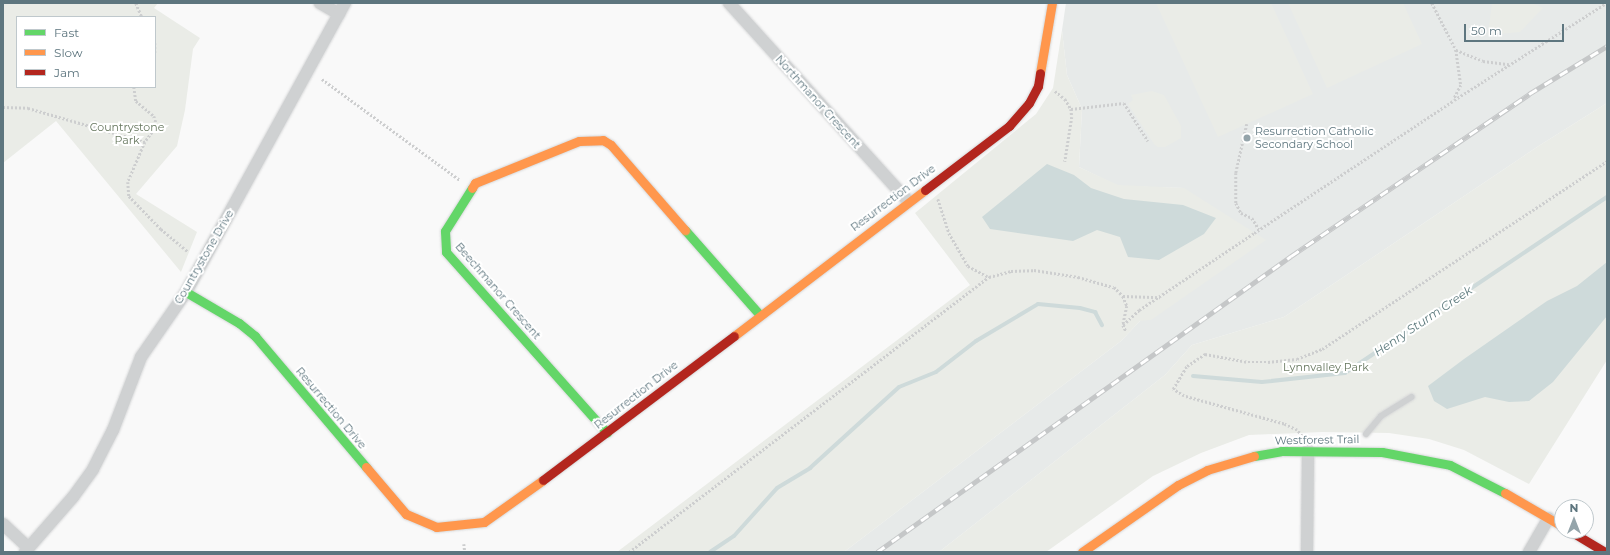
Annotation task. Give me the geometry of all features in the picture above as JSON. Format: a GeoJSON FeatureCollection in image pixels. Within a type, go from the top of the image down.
{"type":"FeatureCollection","features":[{"type":"Feature","properties":{"kind":"street"},"geometry":{"type":"LineString","coordinates":[[320,3],[339,14]]}},
{"type":"Feature","properties":{"kind":"street","name":"Countrystone Drive"},"geometry":{"type":"LineString","coordinates":[[27,550],[73,497],[93,469],[113,430],[141,357],[186,292],[345,3]]}},
{"type":"Feature","properties":{"kind":"street","name":"Northmanor Crescent"},"geometry":{"type":"LineString","coordinates":[[729,3],[908,201]]}},
{"type":"Feature","properties":{"kind":"street","name":"Resurrection Drive"},"geometry":{"type":"LineString","coordinates":[[186,292],[239,323],[255,336],[406,514],[436,527],[462,526],[484,522],[607,433],[908,201],[1009,126],[1029,103],[1038,86],[1044,64],[1052,3]]}},
{"type":"Feature","properties":{"kind":"street"},"geometry":{"type":"LineString","coordinates":[[470,187],[481,180],[579,141],[603,140],[611,145],[760,315]]}},
{"type":"Feature","properties":{"kind":"street","name":"Beechmanor Crescent"},"geometry":{"type":"LineString","coordinates":[[470,187],[445,231],[446,252],[607,433]]}},
{"type":"Feature","properties":{"kind":"street"},"geometry":{"type":"LineString","coordinates":[[1307,552],[1308,450]]}},
{"type":"Feature","properties":{"kind":"street","name":"Westforest Trail"},"geometry":{"type":"LineString","coordinates":[[1082,552],[1178,485],[1207,470],[1241,458],[1281,451],[1308,450],[1382,452],[1450,465],[1473,475],[1554,521]]}},
{"type":"Feature","properties":{"kind":"street"},"geometry":{"type":"LineString","coordinates":[[1529,552],[1549,518]]}},
{"type":"Feature","properties":{"kind":"street"},"geometry":{"type":"LineString","coordinates":[[3,524],[27,550]]}},
{"type":"Feature","properties":{"kind":"street"},"geometry":{"type":"LineString","coordinates":[[1584,539],[1606,552]]}},
{"type":"Feature","properties":{"kind":"lane"},"geometry":{"type":"LineString","coordinates":[[1366,434],[1381,416],[1412,397]]}},
{"type":"Feature","properties":{"kind":"path"},"geometry":{"type":"LineString","coordinates":[[136,3],[142,16]]}},
{"type":"Feature","properties":{"kind":"path"},"geometry":{"type":"LineString","coordinates":[[1432,3],[1456,50],[1461,85],[1454,100]]}},
{"type":"Feature","properties":{"kind":"path"},"geometry":{"type":"LineString","coordinates":[[1123,325],[1140,310],[1259,229],[1454,100],[1606,3]]}},
{"type":"Feature","properties":{"kind":"path"},"geometry":{"type":"LineString","coordinates":[[1456,50],[1483,61],[1510,64]]}},
{"type":"Feature","properties":{"kind":"path"},"geometry":{"type":"LineString","coordinates":[[322,79],[470,187]]}},
{"type":"Feature","properties":{"kind":"path"},"geometry":{"type":"LineString","coordinates":[[134,88],[136,101],[154,116],[156,126],[145,142],[128,182],[129,196],[161,229],[188,252]]}},
{"type":"Feature","properties":{"kind":"path"},"geometry":{"type":"LineString","coordinates":[[1055,91],[1065,99],[1071,108],[1072,117],[1065,161]]}},
{"type":"Feature","properties":{"kind":"path"},"geometry":{"type":"LineString","coordinates":[[1071,108],[1124,103],[1148,141]]}},
{"type":"Feature","properties":{"kind":"path"},"geometry":{"type":"LineString","coordinates":[[3,107],[35,110],[145,142]]}},
{"type":"Feature","properties":{"kind":"path"},"geometry":{"type":"LineString","coordinates":[[1247,124],[1236,173],[1236,204],[1241,213],[1252,218],[1259,229]]}},
{"type":"Feature","properties":{"kind":"path"},"geometry":{"type":"LineString","coordinates":[[1300,433],[1284,424],[1184,396],[1173,389],[1182,372],[1205,354],[1248,362],[1268,362],[1297,358],[1322,349],[1607,161]]}},
{"type":"Feature","properties":{"kind":"path"},"geometry":{"type":"LineString","coordinates":[[929,185],[939,201],[949,232],[968,266],[989,277]]}},
{"type":"Feature","properties":{"kind":"path"},"geometry":{"type":"LineString","coordinates":[[629,552],[989,277],[1012,271],[1034,270],[1092,281],[1114,287],[1123,296],[1126,306],[1123,325],[1126,331]]}},
{"type":"Feature","properties":{"kind":"path"},"geometry":{"type":"LineString","coordinates":[[1123,296],[1161,297]]}},
{"type":"Feature","properties":{"kind":"path"},"geometry":{"type":"LineString","coordinates":[[464,544],[465,552]]}},
{"type":"Feature","properties":{"kind":"shaded area"},"geometry":{"type":"Polygon","coordinates":[[[1066,3],[1607,3],[1607,103],[1537,147],[1284,317],[1192,345],[1165,375],[939,552],[844,552],[1121,341],[1140,321],[1184,188],[1118,186],[1079,167],[1082,109],[1067,75],[1062,30],[1066,3]]]}},
{"type":"Feature","properties":{"kind":"shaded area"},"geometry":{"type":"Polygon","coordinates":[[[1047,164],[1074,175],[1091,188],[1124,199],[1183,205],[1216,218],[1204,234],[1159,260],[1128,257],[1120,237],[1097,230],[1073,241],[990,229],[982,217],[1047,164]]]}},
{"type":"Feature","properties":{"kind":"shaded area"},"geometry":{"type":"Polygon","coordinates":[[[1607,262],[1607,316],[1553,382],[1529,401],[1509,402],[1485,397],[1447,409],[1434,401],[1428,386],[1547,301],[1577,286],[1607,262]]]}},
{"type":"Feature","properties":{"kind":"green space","name":"Countrystone Park"},"geometry":{"type":"Polygon","coordinates":[[[3,3],[158,3],[154,8],[200,38],[193,49],[185,110],[177,146],[136,194],[197,232],[181,272],[56,121],[3,163],[3,3]]]}},
{"type":"Feature","properties":{"kind":"green space"},"geometry":{"type":"Polygon","coordinates":[[[1156,3],[1271,3],[1313,94],[1218,137],[1156,3]]]}},
{"type":"Feature","properties":{"kind":"green space"},"geometry":{"type":"Polygon","coordinates":[[[1288,3],[1403,3],[1422,44],[1327,88],[1288,3]]]}},
{"type":"Feature","properties":{"kind":"green space"},"geometry":{"type":"Polygon","coordinates":[[[1492,3],[1532,3],[1543,8],[1520,32],[1488,35],[1492,3]]]}},
{"type":"Feature","properties":{"kind":"green space"},"geometry":{"type":"Polygon","coordinates":[[[1062,30],[1067,75],[1082,109],[1079,167],[1118,185],[1184,188],[1266,240],[1151,320],[1140,321],[1121,341],[844,552],[617,552],[970,285],[915,213],[1036,114],[1053,88],[1062,30]]]}},
{"type":"Feature","properties":{"kind":"green space"},"geometry":{"type":"Polygon","coordinates":[[[1152,91],[1164,95],[1181,126],[1181,138],[1165,147],[1158,147],[1154,144],[1128,104],[1133,100],[1131,95],[1152,91]]]}},
{"type":"Feature","properties":{"kind":"green space","name":"Lynnvalley Park"},"geometry":{"type":"Polygon","coordinates":[[[1607,103],[1607,360],[1529,484],[1464,450],[1429,439],[1389,433],[1322,432],[1249,435],[1201,453],[1153,476],[1046,552],[939,552],[1165,375],[1192,345],[1284,317],[1537,147],[1607,103]]]}},
{"type":"Feature","properties":{"kind":"waterway","name":"Henry Sturm Creek"},"geometry":{"type":"LineString","coordinates":[[1193,376],[1262,382],[1345,373],[1607,197]]}},
{"type":"Feature","properties":{"kind":"waterway"},"geometry":{"type":"LineString","coordinates":[[710,552],[734,536],[777,488],[810,468],[899,387],[936,372],[976,341],[1038,304],[1080,308],[1095,312],[1102,325]]}},
{"type":"Feature","properties":{"kind":"railway"},"geometry":{"type":"LineString","coordinates":[[877,552],[1291,256],[1529,94],[1607,46]]}},
{"type":"Feature","properties":{"kind":"traffic: fast"},"geometry":{"type":"LineString","coordinates":[[472,188],[445,231],[446,252],[607,433]]}},
{"type":"Feature","properties":{"kind":"traffic: fast"},"geometry":{"type":"LineString","coordinates":[[685,230],[760,315]]}},
{"type":"Feature","properties":{"kind":"traffic: fast"},"geometry":{"type":"LineString","coordinates":[[186,292],[239,323],[255,336],[366,467]]}},
{"type":"Feature","properties":{"kind":"traffic: fast"},"geometry":{"type":"LineString","coordinates":[[1254,456],[1281,451],[1382,452],[1450,465],[1505,493]]}},
{"type":"Feature","properties":{"kind":"traffic: slow"},"geometry":{"type":"LineString","coordinates":[[1040,73],[1052,3]]}},
{"type":"Feature","properties":{"kind":"traffic: slow"},"geometry":{"type":"LineString","coordinates":[[472,188],[475,183],[579,141],[603,140],[611,145],[685,230]]}},
{"type":"Feature","properties":{"kind":"traffic: slow"},"geometry":{"type":"LineString","coordinates":[[734,336],[925,190]]}},
{"type":"Feature","properties":{"kind":"traffic: slow"},"geometry":{"type":"LineString","coordinates":[[1082,552],[1178,485],[1207,470],[1254,456]]}},
{"type":"Feature","properties":{"kind":"traffic: slow"},"geometry":{"type":"LineString","coordinates":[[366,467],[406,514],[436,527],[484,522],[543,480]]}},
{"type":"Feature","properties":{"kind":"traffic: slow"},"geometry":{"type":"LineString","coordinates":[[1505,493],[1554,521]]}},
{"type":"Feature","properties":{"kind":"traffic: jam"},"geometry":{"type":"LineString","coordinates":[[925,190],[1009,126],[1029,103],[1038,86],[1040,73]]}},
{"type":"Feature","properties":{"kind":"traffic: jam"},"geometry":{"type":"LineString","coordinates":[[543,480],[734,336]]}},
{"type":"Feature","properties":{"kind":"traffic: jam"},"geometry":{"type":"LineString","coordinates":[[1583,539],[1605,552]]}},
{"type":"Feature","properties":{"kind":"place","name":"Resurrection Catholic Secondary School"},"geometry":{"type":"Point","coordinates":[1247,138]}}]}
